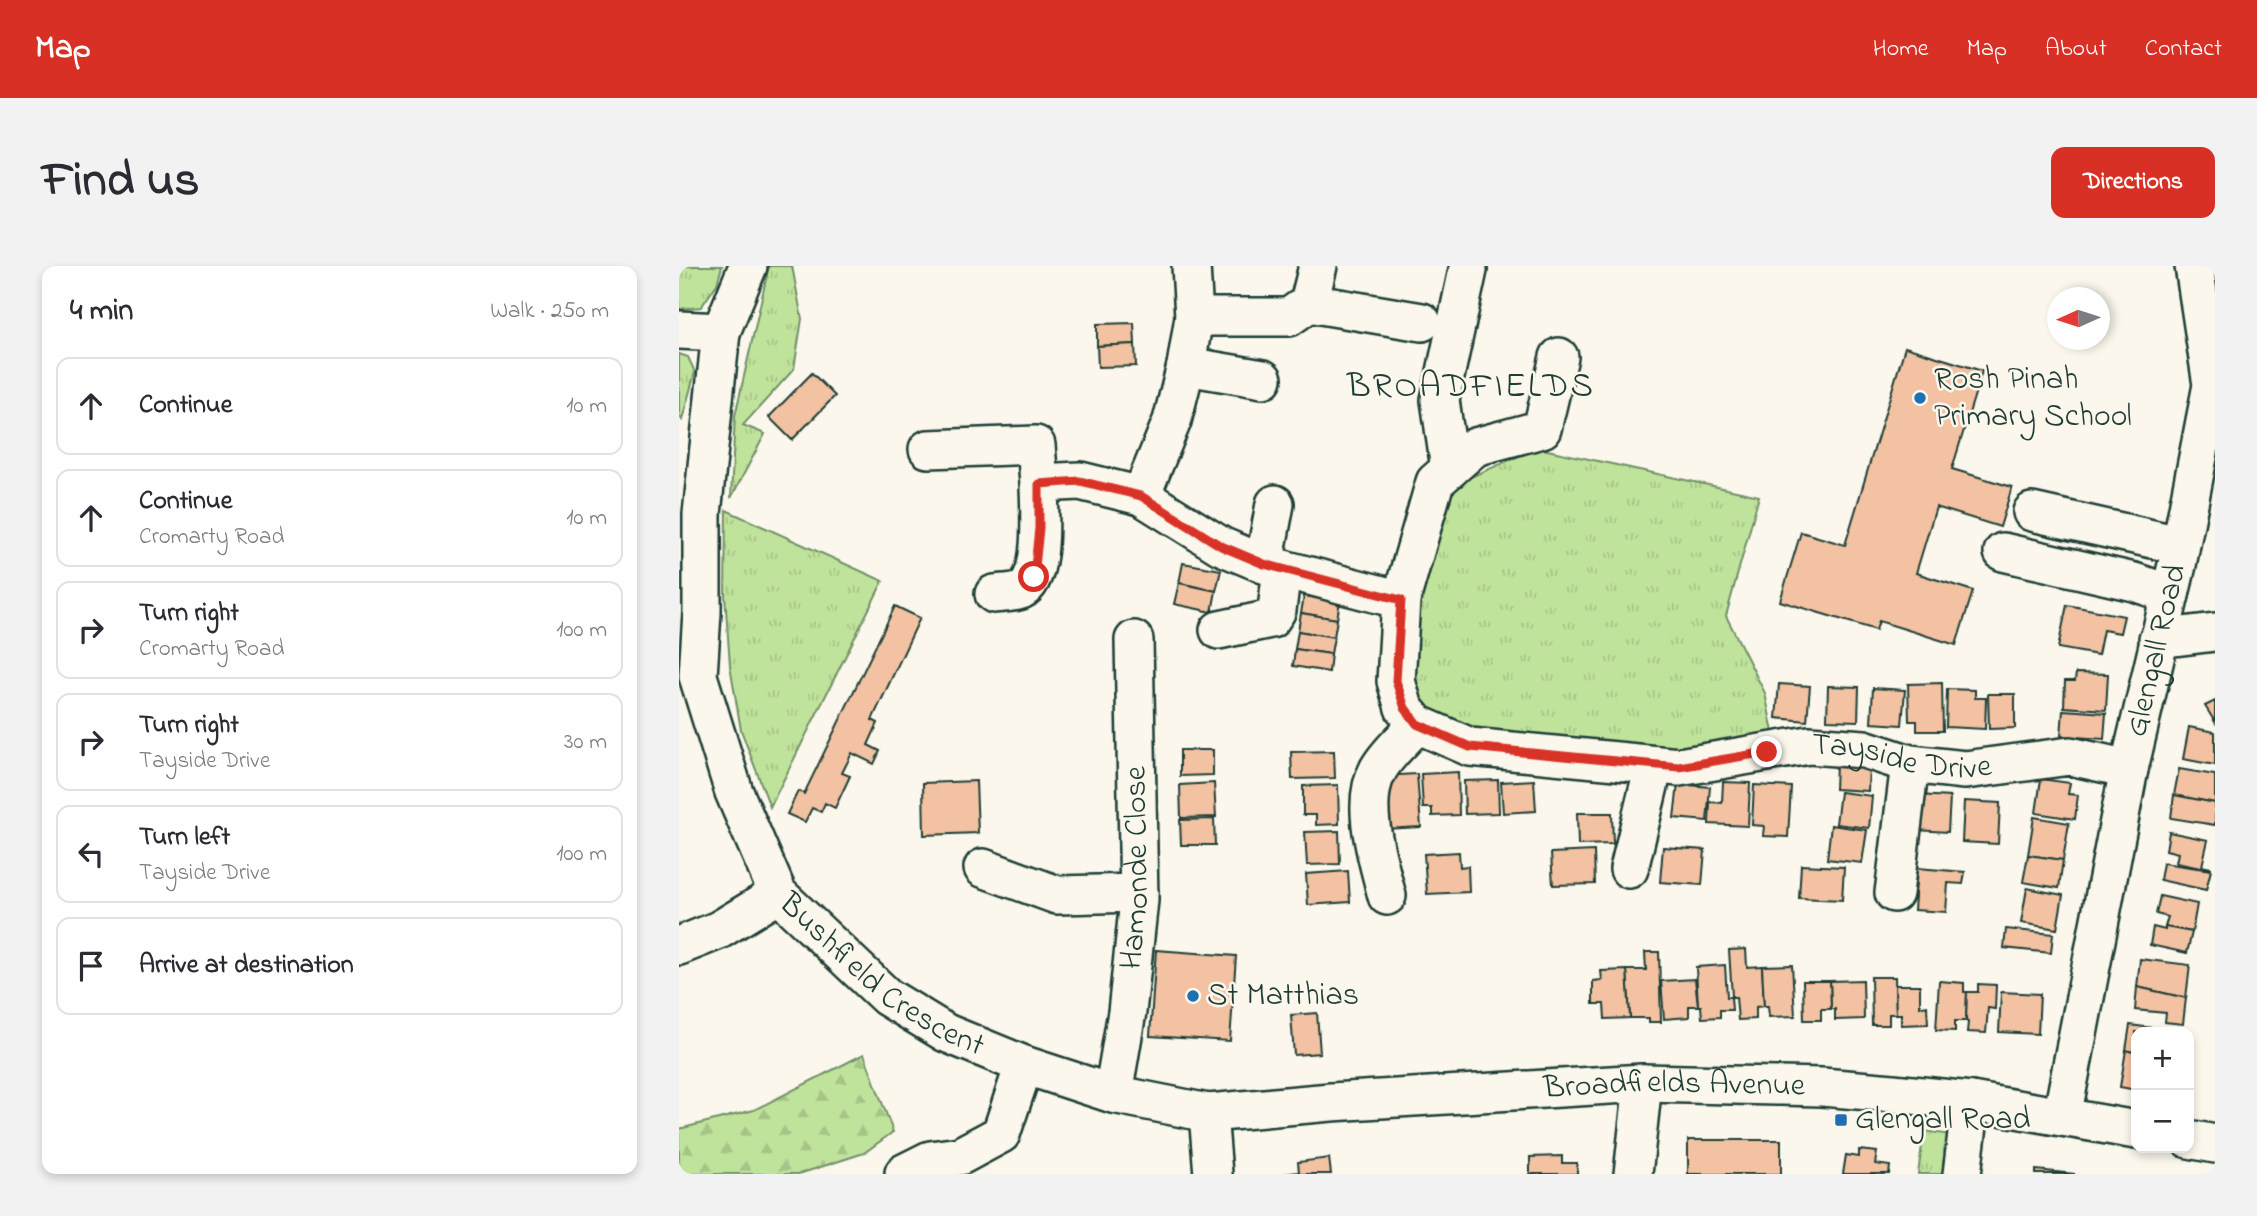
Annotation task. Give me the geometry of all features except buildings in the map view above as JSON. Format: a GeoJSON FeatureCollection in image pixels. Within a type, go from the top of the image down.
{"type":"FeatureCollection","features":[{"type":"Feature","properties":{"kind":"street","name":"Bushfield Crescent"},"geometry":{"type":"LineString","coordinates":[[748,266],[720,332],[702,514],[702,612],[689,678],[778,894],[887,997],[946,1033],[1024,1065],[1113,1094],[1208,1112]]}},
{"type":"Feature","properties":{"kind":"street"},"geometry":{"type":"LineString","coordinates":[[1141,496],[1172,421],[1186,366],[1195,317],[1191,266]]}},
{"type":"Feature","properties":{"kind":"street"},"geometry":{"type":"LineString","coordinates":[[1195,317],[1289,317],[1309,303],[1318,266]]}},
{"type":"Feature","properties":{"kind":"street","name":"Glengall Road"},"geometry":{"type":"LineString","coordinates":[[2062,1117],[2129,769],[2170,594],[2212,385],[2194,266]]}},
{"type":"Feature","properties":{"kind":"street"},"geometry":{"type":"LineString","coordinates":[[1450,469],[1440,400],[1468,270]]}},
{"type":"Feature","properties":{"kind":"street"},"geometry":{"type":"LineString","coordinates":[[1309,303],[1422,322]]}},
{"type":"Feature","properties":{"kind":"street"},"geometry":{"type":"LineString","coordinates":[[679,330],[720,332]]}},
{"type":"Feature","properties":{"kind":"street"},"geometry":{"type":"LineString","coordinates":[[1387,896],[1373,843],[1370,794],[1378,769],[1417,724],[1405,708],[1396,681],[1401,600],[1435,482],[1475,447],[1542,429],[1559,357]]}},
{"type":"Feature","properties":{"kind":"street"},"geometry":{"type":"LineString","coordinates":[[1186,366],[1263,379]]}},
{"type":"Feature","properties":{"kind":"street"},"geometry":{"type":"LineString","coordinates":[[928,449],[1036,446],[1039,528],[1034,577],[1020,591],[994,594]]}},
{"type":"Feature","properties":{"kind":"street"},"geometry":{"type":"LineString","coordinates":[[1039,484],[1080,481],[1141,496],[1221,546],[1273,567],[1401,600]]}},
{"type":"Feature","properties":{"kind":"street"},"geometry":{"type":"LineString","coordinates":[[1219,630],[1271,619],[1277,610],[1273,567],[1275,504]]}},
{"type":"Feature","properties":{"kind":"street"},"geometry":{"type":"LineString","coordinates":[[2032,512],[2179,545]]}},
{"type":"Feature","properties":{"kind":"street"},"geometry":{"type":"LineString","coordinates":[[2003,552],[2134,582],[2170,594]]}},
{"type":"Feature","properties":{"kind":"street"},"geometry":{"type":"LineString","coordinates":[[2158,639],[2215,632]]}},
{"type":"Feature","properties":{"kind":"street","name":"Hamonde Close"},"geometry":{"type":"LineString","coordinates":[[1113,1094],[1127,1012],[1139,893],[1133,640]]}},
{"type":"Feature","properties":{"kind":"street","name":"Tayside Drive"},"geometry":{"type":"LineString","coordinates":[[1417,724],[1470,747],[1679,767],[1809,745],[1864,749],[1910,764],[1965,770],[2070,756],[2129,769]]}},
{"type":"Feature","properties":{"kind":"street"},"geometry":{"type":"LineString","coordinates":[[1894,893],[1910,764]]}},
{"type":"Feature","properties":{"kind":"street"},"geometry":{"type":"LineString","coordinates":[[1629,869],[1654,765]]}},
{"type":"Feature","properties":{"kind":"street"},"geometry":{"type":"LineString","coordinates":[[983,868],[1057,895],[1139,893]]}},
{"type":"Feature","properties":{"kind":"street"},"geometry":{"type":"LineString","coordinates":[[679,946],[719,930],[778,894]]}},
{"type":"Feature","properties":{"kind":"street"},"geometry":{"type":"LineString","coordinates":[[904,1173],[930,1160],[961,1165],[1001,1134],[1024,1065]]}},
{"type":"Feature","properties":{"kind":"street"},"geometry":{"type":"LineString","coordinates":[[1633,1174],[1643,1083]]}},
{"type":"Feature","properties":{"kind":"street","name":"Broadfields Avenue"},"geometry":{"type":"LineString","coordinates":[[1208,1112],[1643,1083],[1822,1087],[1971,1101],[2131,1129]]}},
{"type":"Feature","properties":{"kind":"street"},"geometry":{"type":"LineString","coordinates":[[1962,1174],[1971,1101]]}},
{"type":"Feature","properties":{"kind":"street"},"geometry":{"type":"LineString","coordinates":[[1208,1112],[1213,1174]]}},
{"type":"Feature","properties":{"kind":"street"},"geometry":{"type":"LineString","coordinates":[[2194,1140],[2215,1144]]}},
{"type":"Feature","properties":{"kind":"green space"},"geometry":{"type":"Polygon","coordinates":[[[679,266],[722,266],[717,284],[701,307],[679,309],[679,266]]]}},
{"type":"Feature","properties":{"kind":"green space"},"geometry":{"type":"Polygon","coordinates":[[[769,266],[792,266],[802,319],[794,369],[743,425],[765,434],[731,498],[735,416],[769,266]]]}},
{"type":"Feature","properties":{"kind":"green space"},"geometry":{"type":"Polygon","coordinates":[[[679,354],[688,357],[695,372],[682,420],[679,415],[679,354]]]}},
{"type":"Feature","properties":{"kind":"green space"},"geometry":{"type":"Polygon","coordinates":[[[1538,448],[1759,496],[1726,616],[1765,693],[1773,732],[1684,755],[1437,729],[1411,699],[1407,656],[1433,516],[1452,485],[1538,448]]]}},
{"type":"Feature","properties":{"kind":"green space"},"geometry":{"type":"Polygon","coordinates":[[[726,510],[883,581],[770,807],[741,730],[730,665],[725,595],[726,510]]]}},
{"type":"Feature","properties":{"kind":"green space"},"geometry":{"type":"Polygon","coordinates":[[[864,1054],[893,1132],[864,1153],[799,1174],[679,1174],[679,1129],[754,1110],[864,1054]]]}},
{"type":"Feature","properties":{"kind":"green space"},"geometry":{"type":"Polygon","coordinates":[[[1924,1131],[1952,1135],[1946,1174],[1918,1174],[1924,1131]]]}},
{"type":"Feature","properties":{"kind":"place","name":"Rosh Pinah Primary School"},"geometry":{"type":"Point","coordinates":[1920,398]}},
{"type":"Feature","properties":{"kind":"place","name":"St Matthias"},"geometry":{"type":"Point","coordinates":[1193,996]}},
{"type":"Feature","properties":{"kind":"place","name":"Glengall Road"},"geometry":{"type":"Point","coordinates":[1841,1120]}},
{"type":"Feature","properties":{"kind":"district","name":"BROADFIELDS"},"geometry":{"type":"Point","coordinates":[1471,387]}},
{"type":"Feature","properties":{"kind":"route"},"geometry":{"type":"LineString","coordinates":[[1034,577],[1039,528],[1039,484],[1080,481],[1141,496],[1221,546],[1264,564],[1401,600],[1396,681],[1405,708],[1417,724],[1470,747],[1679,767],[1767,752]]}}]}
